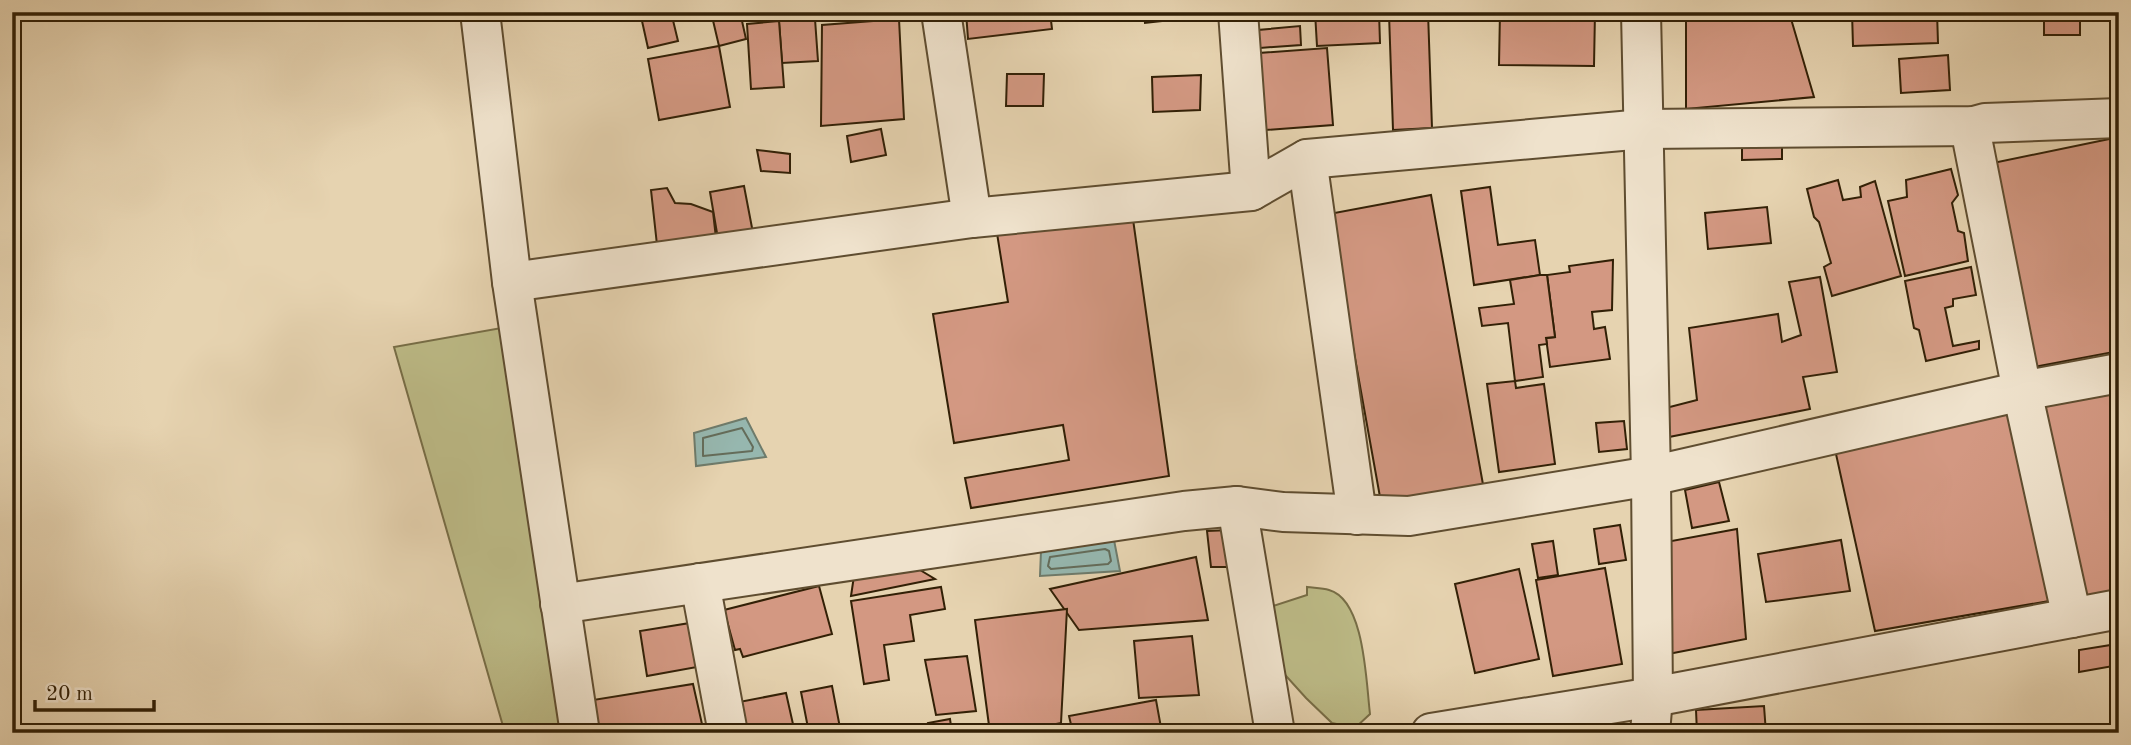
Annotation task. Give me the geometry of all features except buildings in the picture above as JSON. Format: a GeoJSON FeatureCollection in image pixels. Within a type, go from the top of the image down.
{"type":"FeatureCollection","features":[{"type":"Feature","properties":{"kind":"street"},"geometry":{"type":"LineString","coordinates":[[480,12],[512,282],[580,733]]}},
{"type":"Feature","properties":{"kind":"street"},"geometry":{"type":"LineString","coordinates":[[941,12],[972,218]]}},
{"type":"Feature","properties":{"kind":"street"},"geometry":{"type":"LineString","coordinates":[[1238,12],[1251,191]]}},
{"type":"Feature","properties":{"kind":"street"},"geometry":{"type":"LineString","coordinates":[[1642,12],[1651,476],[1651,715]]}},
{"type":"Feature","properties":{"kind":"street"},"geometry":{"type":"LineString","coordinates":[[512,282],[972,218],[1251,191],[1307,159],[1644,130],[1974,125],[2119,118]]}},
{"type":"Feature","properties":{"kind":"street"},"geometry":{"type":"LineString","coordinates":[[1974,125],[1971,133],[2022,391],[2072,618]]}},
{"type":"Feature","properties":{"kind":"street"},"geometry":{"type":"LineString","coordinates":[[1307,159],[1357,515]]}},
{"type":"Feature","properties":{"kind":"street"},"geometry":{"type":"LineString","coordinates":[[560,604],[1184,511],[1237,506],[1283,512],[1409,516],[1651,476],[2022,391],[2119,373]]}},
{"type":"Feature","properties":{"kind":"street"},"geometry":{"type":"LineString","coordinates":[[1237,506],[1275,733]]}},
{"type":"Feature","properties":{"kind":"street"},"geometry":{"type":"LineString","coordinates":[[700,583],[728,733]]}},
{"type":"Feature","properties":{"kind":"street"},"geometry":{"type":"LineString","coordinates":[[1431,733],[1651,715],[2119,609]]}},
{"type":"Feature","properties":{"kind":"shaded area"},"geometry":{"type":"Polygon","coordinates":[[[518,325],[582,733],[505,733],[394,347],[518,325]]]}},
{"type":"Feature","properties":{"kind":"shaded area"},"geometry":{"type":"Polygon","coordinates":[[[1307,587],[1329,590],[1341,597],[1357,625],[1365,663],[1370,714],[1355,728],[1332,723],[1306,698],[1277,666],[1262,638],[1273,606],[1307,595],[1307,587]]]}},
{"type":"Feature","properties":{"kind":"water"},"geometry":{"type":"Polygon","coordinates":[[[746,418],[766,457],[696,466],[694,433],[746,418]]]}},
{"type":"Feature","properties":{"kind":"water"},"geometry":{"type":"Polygon","coordinates":[[[1114,540],[1120,571],[1040,576],[1041,551],[1114,540]]]}}]}
